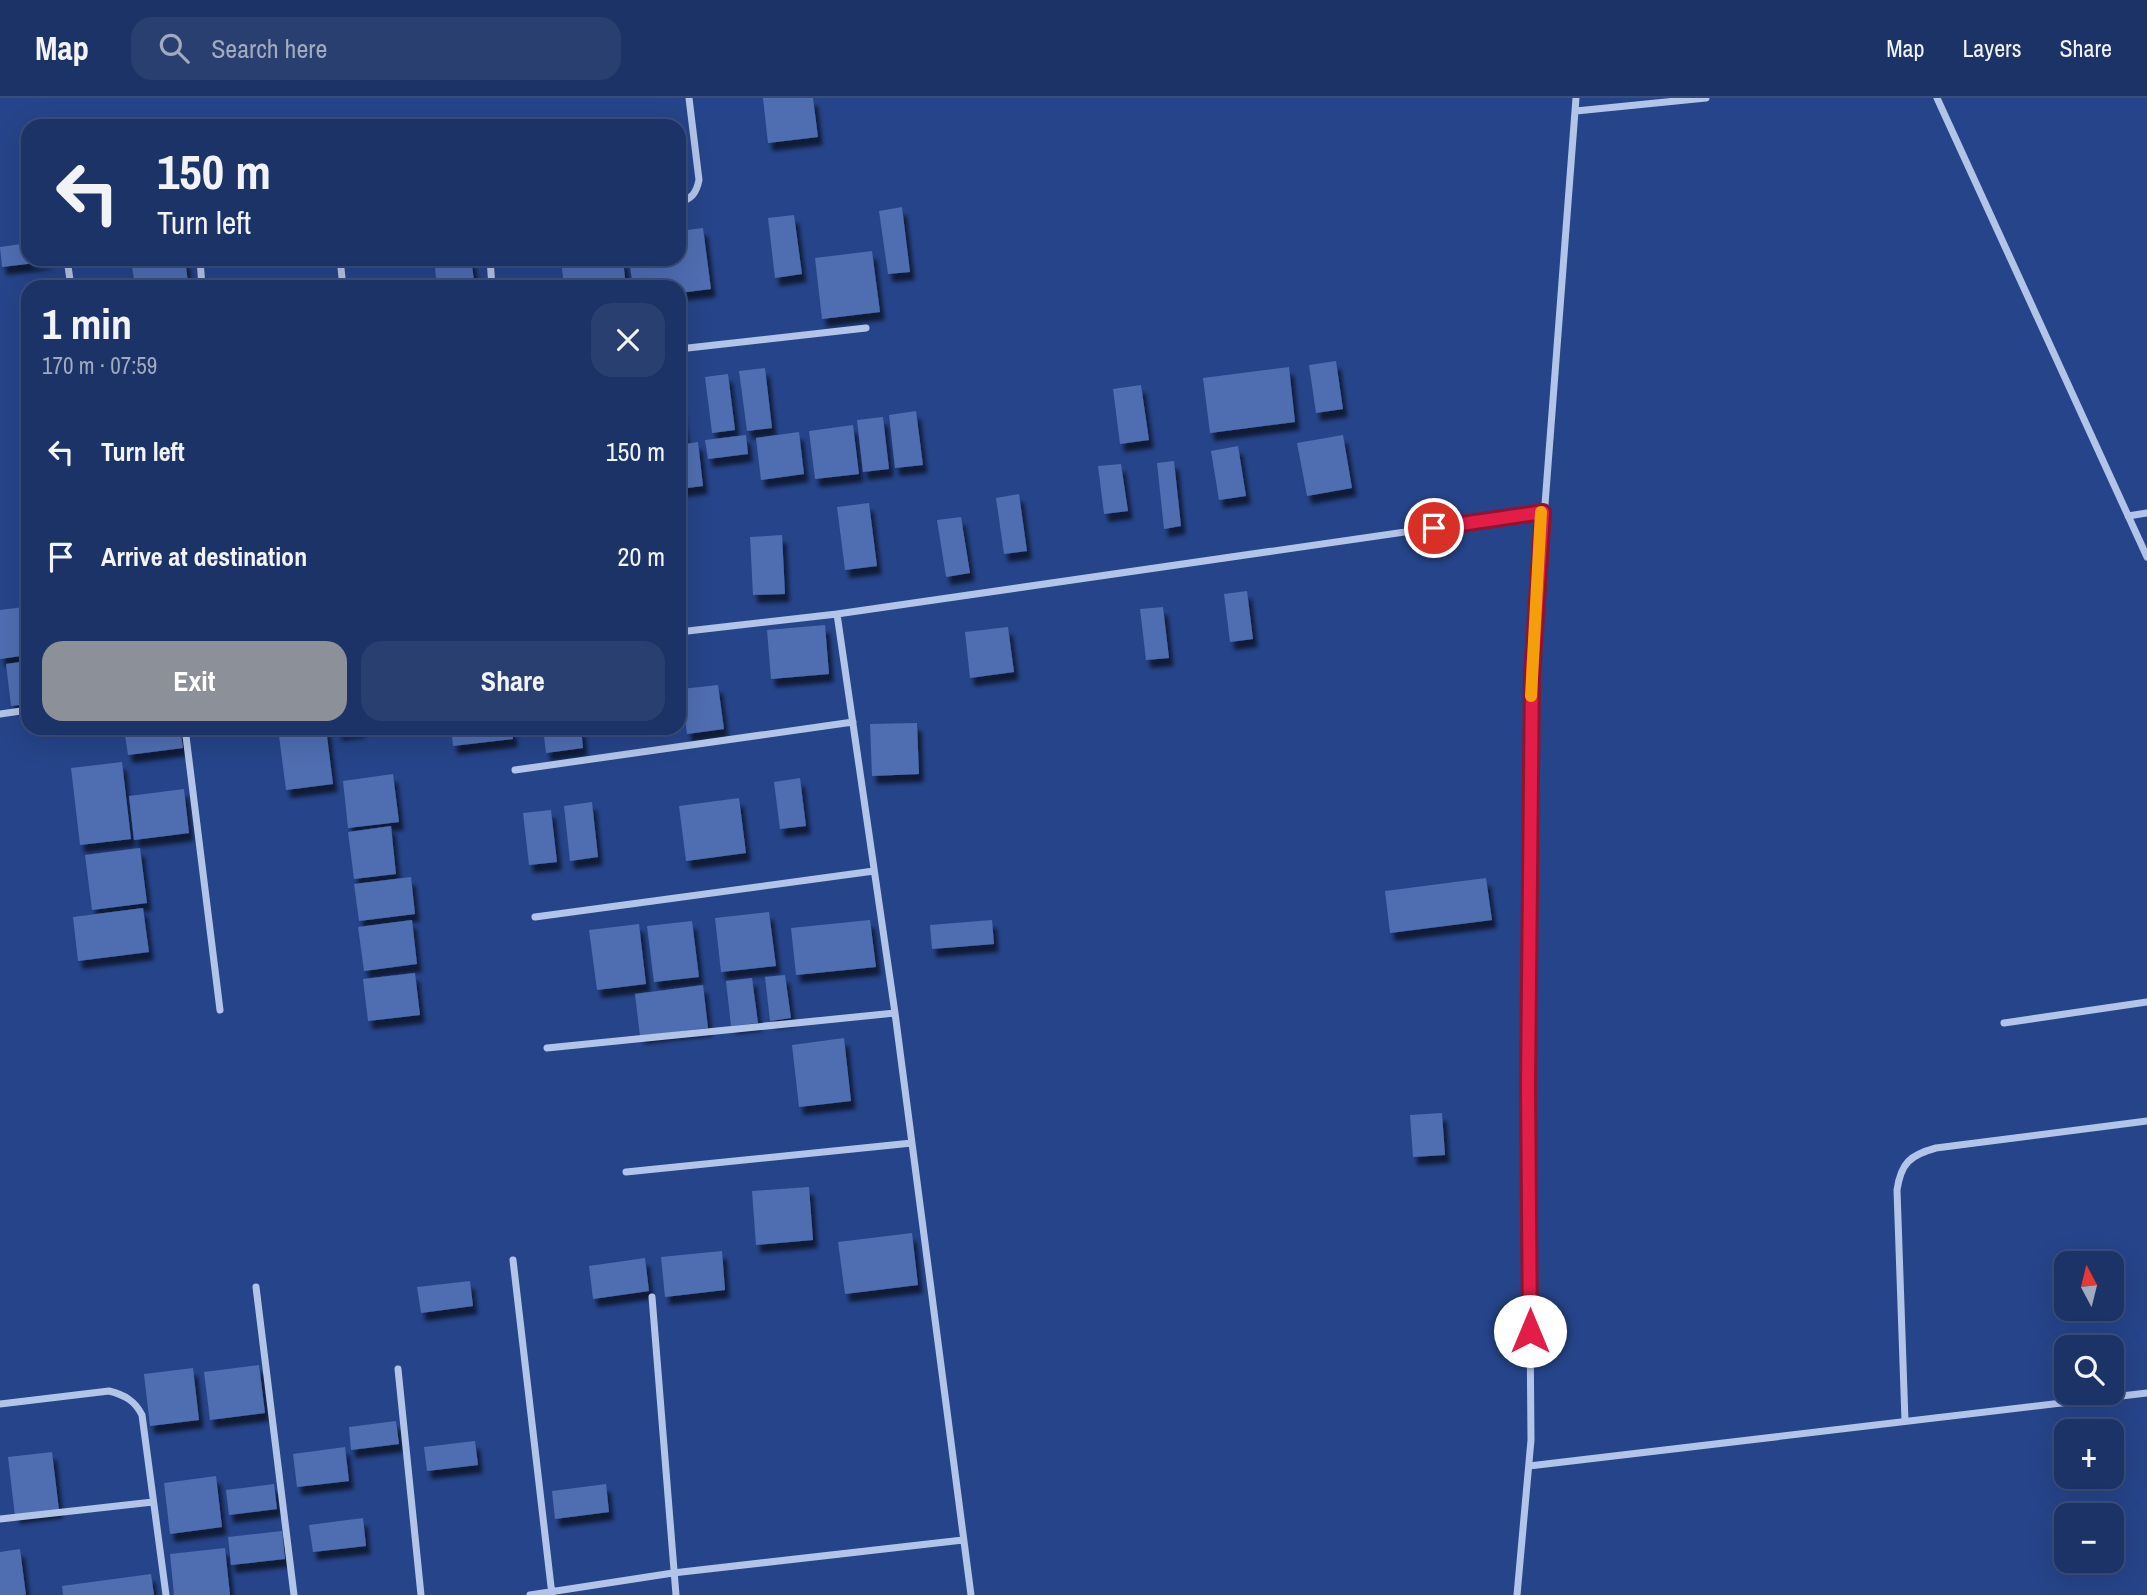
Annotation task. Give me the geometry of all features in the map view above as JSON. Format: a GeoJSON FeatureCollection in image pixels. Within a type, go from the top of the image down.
{"type":"FeatureCollection","features":[{"type":"Feature","properties":{"kind":"street"},"geometry":{"type":"LineString","coordinates":[[686,201],[696,192],[699,180],[689,98]]}},
{"type":"Feature","properties":{"kind":"street"},"geometry":{"type":"LineString","coordinates":[[1517,1595],[1529,1466],[1528,1086],[1532,675],[1576,98]]}},
{"type":"Feature","properties":{"kind":"street"},"geometry":{"type":"LineString","coordinates":[[1576,111],[1706,98]]}},
{"type":"Feature","properties":{"kind":"street"},"geometry":{"type":"LineString","coordinates":[[1937,98],[2147,556]]}},
{"type":"Feature","properties":{"kind":"street"},"geometry":{"type":"LineString","coordinates":[[686,348],[866,328]]}},
{"type":"Feature","properties":{"kind":"street"},"geometry":{"type":"LineString","coordinates":[[686,631],[837,614],[1543,512]]}},
{"type":"Feature","properties":{"kind":"street"},"geometry":{"type":"LineString","coordinates":[[2128,516],[2147,513]]}},
{"type":"Feature","properties":{"kind":"street"},"geometry":{"type":"LineString","coordinates":[[837,614],[895,1013],[971,1595]]}},
{"type":"Feature","properties":{"kind":"street"},"geometry":{"type":"LineString","coordinates":[[0,714],[21,711]]}},
{"type":"Feature","properties":{"kind":"street"},"geometry":{"type":"LineString","coordinates":[[514,770],[853,722]]}},
{"type":"Feature","properties":{"kind":"street"},"geometry":{"type":"LineString","coordinates":[[187,735],[220,1010]]}},
{"type":"Feature","properties":{"kind":"street"},"geometry":{"type":"LineString","coordinates":[[535,917],[874,871]]}},
{"type":"Feature","properties":{"kind":"street"},"geometry":{"type":"LineString","coordinates":[[2004,1023],[2147,1002]]}},
{"type":"Feature","properties":{"kind":"street"},"geometry":{"type":"LineString","coordinates":[[547,1048],[895,1013]]}},
{"type":"Feature","properties":{"kind":"street"},"geometry":{"type":"LineString","coordinates":[[1905,1421],[1897,1190],[1900,1172],[1908,1161],[1937,1148],[2147,1121]]}},
{"type":"Feature","properties":{"kind":"street"},"geometry":{"type":"LineString","coordinates":[[626,1172],[912,1143]]}},
{"type":"Feature","properties":{"kind":"street"},"geometry":{"type":"LineString","coordinates":[[513,1260],[552,1593]]}},
{"type":"Feature","properties":{"kind":"street"},"geometry":{"type":"LineString","coordinates":[[256,1287],[295,1595]]}},
{"type":"Feature","properties":{"kind":"street"},"geometry":{"type":"LineString","coordinates":[[652,1297],[676,1595]]}},
{"type":"Feature","properties":{"kind":"street"},"geometry":{"type":"LineString","coordinates":[[398,1369],[421,1595]]}},
{"type":"Feature","properties":{"kind":"street"},"geometry":{"type":"LineString","coordinates":[[0,1404],[109,1391],[124,1394],[137,1406],[142,1415],[166,1595]]}},
{"type":"Feature","properties":{"kind":"street"},"geometry":{"type":"LineString","coordinates":[[1529,1466],[2147,1392]]}},
{"type":"Feature","properties":{"kind":"street"},"geometry":{"type":"LineString","coordinates":[[0,1519],[153,1502]]}},
{"type":"Feature","properties":{"kind":"street"},"geometry":{"type":"LineString","coordinates":[[530,1595],[673,1573],[963,1539]]}},
{"type":"Feature","properties":{"kind":"building"},"geometry":{"type":"Polygon","coordinates":[[[763,98],[813,98],[818,137],[768,143],[763,98]]]}},
{"type":"Feature","properties":{"kind":"building"},"geometry":{"type":"Polygon","coordinates":[[[902,207],[910,272],[888,274],[879,211],[902,207]]]}},
{"type":"Feature","properties":{"kind":"building"},"geometry":{"type":"Polygon","coordinates":[[[794,215],[802,274],[775,278],[768,218],[794,215]]]}},
{"type":"Feature","properties":{"kind":"building"},"geometry":{"type":"Polygon","coordinates":[[[703,228],[711,289],[686,292],[686,280],[632,280],[630,266],[686,266],[686,230],[703,228]]]}},
{"type":"Feature","properties":{"kind":"building"},"geometry":{"type":"Polygon","coordinates":[[[21,244],[21,265],[2,267],[0,247],[21,244]]]}},
{"type":"Feature","properties":{"kind":"building"},"geometry":{"type":"Polygon","coordinates":[[[872,251],[880,312],[822,319],[815,258],[872,251]]]}},
{"type":"Feature","properties":{"kind":"building"},"geometry":{"type":"Polygon","coordinates":[[[132,266],[186,266],[188,280],[134,280],[132,266]]]}},
{"type":"Feature","properties":{"kind":"building"},"geometry":{"type":"Polygon","coordinates":[[[435,266],[472,266],[474,280],[436,280],[435,266]]]}},
{"type":"Feature","properties":{"kind":"building"},"geometry":{"type":"Polygon","coordinates":[[[562,266],[624,266],[625,280],[563,280],[562,266]]]}},
{"type":"Feature","properties":{"kind":"building"},"geometry":{"type":"Polygon","coordinates":[[[1336,361],[1343,409],[1316,413],[1309,365],[1336,361]]]}},
{"type":"Feature","properties":{"kind":"building"},"geometry":{"type":"Polygon","coordinates":[[[1289,367],[1295,422],[1210,433],[1203,378],[1289,367]]]}},
{"type":"Feature","properties":{"kind":"building"},"geometry":{"type":"Polygon","coordinates":[[[765,368],[772,428],[747,431],[739,371],[765,368]]]}},
{"type":"Feature","properties":{"kind":"building"},"geometry":{"type":"Polygon","coordinates":[[[728,374],[735,430],[712,433],[705,377],[728,374]]]}},
{"type":"Feature","properties":{"kind":"building"},"geometry":{"type":"Polygon","coordinates":[[[1141,385],[1149,440],[1120,444],[1113,389],[1141,385]]]}},
{"type":"Feature","properties":{"kind":"building"},"geometry":{"type":"Polygon","coordinates":[[[916,411],[923,465],[895,468],[889,415],[916,411]]]}},
{"type":"Feature","properties":{"kind":"building"},"geometry":{"type":"Polygon","coordinates":[[[883,417],[889,469],[863,472],[857,420],[883,417]]]}},
{"type":"Feature","properties":{"kind":"building"},"geometry":{"type":"Polygon","coordinates":[[[853,425],[859,474],[815,479],[809,431],[853,425]]]}},
{"type":"Feature","properties":{"kind":"building"},"geometry":{"type":"Polygon","coordinates":[[[799,432],[804,474],[761,480],[756,438],[799,432]]]}},
{"type":"Feature","properties":{"kind":"building"},"geometry":{"type":"Polygon","coordinates":[[[746,435],[748,454],[708,459],[705,440],[746,435]]]}},
{"type":"Feature","properties":{"kind":"building"},"geometry":{"type":"Polygon","coordinates":[[[1343,435],[1352,488],[1307,496],[1297,443],[1343,435]]]}},
{"type":"Feature","properties":{"kind":"building"},"geometry":{"type":"Polygon","coordinates":[[[698,442],[703,486],[686,488],[686,444],[698,442]]]}},
{"type":"Feature","properties":{"kind":"building"},"geometry":{"type":"Polygon","coordinates":[[[1238,446],[1246,496],[1219,500],[1211,451],[1238,446]]]}},
{"type":"Feature","properties":{"kind":"building"},"geometry":{"type":"Polygon","coordinates":[[[1174,461],[1181,526],[1164,529],[1157,463],[1174,461]]]}},
{"type":"Feature","properties":{"kind":"building"},"geometry":{"type":"Polygon","coordinates":[[[1121,464],[1128,511],[1104,514],[1098,466],[1121,464]]]}},
{"type":"Feature","properties":{"kind":"building"},"geometry":{"type":"Polygon","coordinates":[[[1019,494],[1027,551],[1004,554],[996,498],[1019,494]]]}},
{"type":"Feature","properties":{"kind":"building"},"geometry":{"type":"Polygon","coordinates":[[[869,503],[877,566],[845,570],[837,507],[869,503]]]}},
{"type":"Feature","properties":{"kind":"building"},"geometry":{"type":"Polygon","coordinates":[[[961,517],[970,573],[946,577],[937,520],[961,517]]]}},
{"type":"Feature","properties":{"kind":"building"},"geometry":{"type":"Polygon","coordinates":[[[782,535],[785,594],[753,595],[750,537],[782,535]]]}},
{"type":"Feature","properties":{"kind":"building"},"geometry":{"type":"Polygon","coordinates":[[[1247,591],[1253,639],[1230,642],[1224,594],[1247,591]]]}},
{"type":"Feature","properties":{"kind":"building"},"geometry":{"type":"Polygon","coordinates":[[[21,607],[21,656],[0,659],[0,610],[21,607]]]}},
{"type":"Feature","properties":{"kind":"building"},"geometry":{"type":"Polygon","coordinates":[[[1163,607],[1169,658],[1146,660],[1140,609],[1163,607]]]}},
{"type":"Feature","properties":{"kind":"building"},"geometry":{"type":"Polygon","coordinates":[[[825,625],[829,674],[771,679],[767,630],[825,625]]]}},
{"type":"Feature","properties":{"kind":"building"},"geometry":{"type":"Polygon","coordinates":[[[1008,627],[1014,672],[970,678],[965,632],[1008,627]]]}},
{"type":"Feature","properties":{"kind":"building"},"geometry":{"type":"Polygon","coordinates":[[[21,662],[21,705],[11,706],[6,664],[21,662]]]}},
{"type":"Feature","properties":{"kind":"building"},"geometry":{"type":"Polygon","coordinates":[[[718,685],[724,729],[687,734],[686,688],[718,685]]]}},
{"type":"Feature","properties":{"kind":"building"},"geometry":{"type":"Polygon","coordinates":[[[917,723],[919,774],[872,776],[870,724],[917,723]]]}},
{"type":"Feature","properties":{"kind":"building"},"geometry":{"type":"Polygon","coordinates":[[[125,735],[181,735],[183,748],[128,755],[125,735]]]}},
{"type":"Feature","properties":{"kind":"building"},"geometry":{"type":"Polygon","coordinates":[[[279,735],[327,735],[333,784],[286,790],[279,735]]]}},
{"type":"Feature","properties":{"kind":"building"},"geometry":{"type":"Polygon","coordinates":[[[452,735],[513,735],[513,739],[453,746],[452,735]]]}},
{"type":"Feature","properties":{"kind":"building"},"geometry":{"type":"Polygon","coordinates":[[[544,735],[582,735],[583,748],[546,753],[544,735]]]}},
{"type":"Feature","properties":{"kind":"building"},"geometry":{"type":"Polygon","coordinates":[[[122,762],[131,839],[80,845],[71,768],[122,762]]]}},
{"type":"Feature","properties":{"kind":"building"},"geometry":{"type":"Polygon","coordinates":[[[393,774],[399,822],[348,828],[343,781],[393,774]]]}},
{"type":"Feature","properties":{"kind":"building"},"geometry":{"type":"Polygon","coordinates":[[[800,778],[806,826],[780,829],[774,782],[800,778]]]}},
{"type":"Feature","properties":{"kind":"building"},"geometry":{"type":"Polygon","coordinates":[[[184,789],[189,833],[134,840],[129,796],[184,789]]]}},
{"type":"Feature","properties":{"kind":"building"},"geometry":{"type":"Polygon","coordinates":[[[739,798],[746,853],[686,861],[679,806],[739,798]]]}},
{"type":"Feature","properties":{"kind":"building"},"geometry":{"type":"Polygon","coordinates":[[[592,802],[598,857],[570,861],[564,806],[592,802]]]}},
{"type":"Feature","properties":{"kind":"building"},"geometry":{"type":"Polygon","coordinates":[[[551,810],[557,862],[529,865],[523,813],[551,810]]]}},
{"type":"Feature","properties":{"kind":"building"},"geometry":{"type":"Polygon","coordinates":[[[391,826],[396,874],[354,879],[348,832],[391,826]]]}},
{"type":"Feature","properties":{"kind":"building"},"geometry":{"type":"Polygon","coordinates":[[[140,848],[147,903],[92,910],[85,855],[140,848]]]}},
{"type":"Feature","properties":{"kind":"building"},"geometry":{"type":"Polygon","coordinates":[[[411,877],[415,914],[359,921],[354,884],[411,877]]]}},
{"type":"Feature","properties":{"kind":"building"},"geometry":{"type":"Polygon","coordinates":[[[1486,878],[1492,920],[1390,933],[1385,891],[1486,878]]]}},
{"type":"Feature","properties":{"kind":"building"},"geometry":{"type":"Polygon","coordinates":[[[143,908],[149,952],[78,961],[73,917],[143,908]]]}},
{"type":"Feature","properties":{"kind":"building"},"geometry":{"type":"Polygon","coordinates":[[[769,912],[776,966],[721,972],[715,918],[769,912]]]}},
{"type":"Feature","properties":{"kind":"building"},"geometry":{"type":"Polygon","coordinates":[[[412,920],[417,964],[364,971],[358,927],[412,920]]]}},
{"type":"Feature","properties":{"kind":"building"},"geometry":{"type":"Polygon","coordinates":[[[870,920],[876,967],[796,975],[791,928],[870,920]]]}},
{"type":"Feature","properties":{"kind":"building"},"geometry":{"type":"Polygon","coordinates":[[[992,920],[994,944],[932,949],[930,925],[992,920]]]}},
{"type":"Feature","properties":{"kind":"building"},"geometry":{"type":"Polygon","coordinates":[[[692,921],[699,977],[654,982],[647,926],[692,921]]]}},
{"type":"Feature","properties":{"kind":"building"},"geometry":{"type":"Polygon","coordinates":[[[639,924],[646,984],[597,990],[589,930],[639,924]]]}},
{"type":"Feature","properties":{"kind":"building"},"geometry":{"type":"Polygon","coordinates":[[[415,973],[420,1015],[368,1021],[363,979],[415,973]]]}},
{"type":"Feature","properties":{"kind":"building"},"geometry":{"type":"Polygon","coordinates":[[[785,975],[791,1018],[770,1021],[765,977],[785,975]]]}},
{"type":"Feature","properties":{"kind":"building"},"geometry":{"type":"Polygon","coordinates":[[[752,978],[758,1023],[731,1026],[726,981],[752,978]]]}},
{"type":"Feature","properties":{"kind":"building"},"geometry":{"type":"Polygon","coordinates":[[[703,985],[708,1028],[640,1036],[635,994],[703,985]]]}},
{"type":"Feature","properties":{"kind":"building"},"geometry":{"type":"Polygon","coordinates":[[[844,1038],[851,1101],[799,1107],[792,1045],[844,1038]]]}},
{"type":"Feature","properties":{"kind":"building"},"geometry":{"type":"Polygon","coordinates":[[[1442,1113],[1445,1155],[1413,1157],[1410,1115],[1442,1113]]]}},
{"type":"Feature","properties":{"kind":"building"},"geometry":{"type":"Polygon","coordinates":[[[809,1187],[813,1240],[756,1245],[752,1191],[809,1187]]]}},
{"type":"Feature","properties":{"kind":"building"},"geometry":{"type":"Polygon","coordinates":[[[912,1233],[918,1285],[845,1294],[838,1242],[912,1233]]]}},
{"type":"Feature","properties":{"kind":"building"},"geometry":{"type":"Polygon","coordinates":[[[722,1251],[725,1290],[665,1297],[661,1257],[722,1251]]]}},
{"type":"Feature","properties":{"kind":"building"},"geometry":{"type":"Polygon","coordinates":[[[645,1258],[649,1291],[593,1299],[589,1266],[645,1258]]]}},
{"type":"Feature","properties":{"kind":"building"},"geometry":{"type":"Polygon","coordinates":[[[470,1281],[473,1306],[421,1313],[417,1287],[470,1281]]]}},
{"type":"Feature","properties":{"kind":"building"},"geometry":{"type":"Polygon","coordinates":[[[259,1365],[265,1413],[210,1420],[204,1372],[259,1365]]]}},
{"type":"Feature","properties":{"kind":"building"},"geometry":{"type":"Polygon","coordinates":[[[193,1368],[199,1420],[150,1426],[144,1374],[193,1368]]]}},
{"type":"Feature","properties":{"kind":"building"},"geometry":{"type":"Polygon","coordinates":[[[396,1421],[399,1444],[351,1450],[349,1427],[396,1421]]]}},
{"type":"Feature","properties":{"kind":"building"},"geometry":{"type":"Polygon","coordinates":[[[475,1441],[478,1465],[427,1471],[424,1447],[475,1441]]]}},
{"type":"Feature","properties":{"kind":"building"},"geometry":{"type":"Polygon","coordinates":[[[345,1447],[349,1481],[297,1487],[293,1454],[345,1447]]]}},
{"type":"Feature","properties":{"kind":"building"},"geometry":{"type":"Polygon","coordinates":[[[52,1452],[59,1510],[15,1516],[8,1457],[52,1452]]]}},
{"type":"Feature","properties":{"kind":"building"},"geometry":{"type":"Polygon","coordinates":[[[216,1476],[222,1527],[170,1534],[164,1483],[216,1476]]]}},
{"type":"Feature","properties":{"kind":"building"},"geometry":{"type":"Polygon","coordinates":[[[274,1484],[277,1509],[229,1515],[226,1490],[274,1484]]]}},
{"type":"Feature","properties":{"kind":"building"},"geometry":{"type":"Polygon","coordinates":[[[606,1484],[609,1512],[555,1519],[552,1491],[606,1484]]]}},
{"type":"Feature","properties":{"kind":"building"},"geometry":{"type":"Polygon","coordinates":[[[363,1518],[366,1546],[313,1552],[309,1525],[363,1518]]]}},
{"type":"Feature","properties":{"kind":"building"},"geometry":{"type":"Polygon","coordinates":[[[282,1531],[285,1559],[231,1565],[228,1537],[282,1531]]]}},
{"type":"Feature","properties":{"kind":"building"},"geometry":{"type":"Polygon","coordinates":[[[225,1548],[230,1595],[174,1595],[170,1554],[225,1548]]]}},
{"type":"Feature","properties":{"kind":"building"},"geometry":{"type":"Polygon","coordinates":[[[20,1549],[26,1595],[0,1595],[0,1552],[20,1549]]]}},
{"type":"Feature","properties":{"kind":"building"},"geometry":{"type":"Polygon","coordinates":[[[151,1574],[154,1595],[63,1595],[62,1586],[151,1574]]]}},
{"type":"Feature","properties":{"kind":"slow traffic"},"geometry":{"type":"LineString","coordinates":[[1531,696],[1541,512]]}},
{"type":"Feature","properties":{"kind":"route"},"geometry":{"type":"LineString","coordinates":[[1434,528],[1543,512],[1532,675],[1528,1086],[1530,1331]]}}]}
